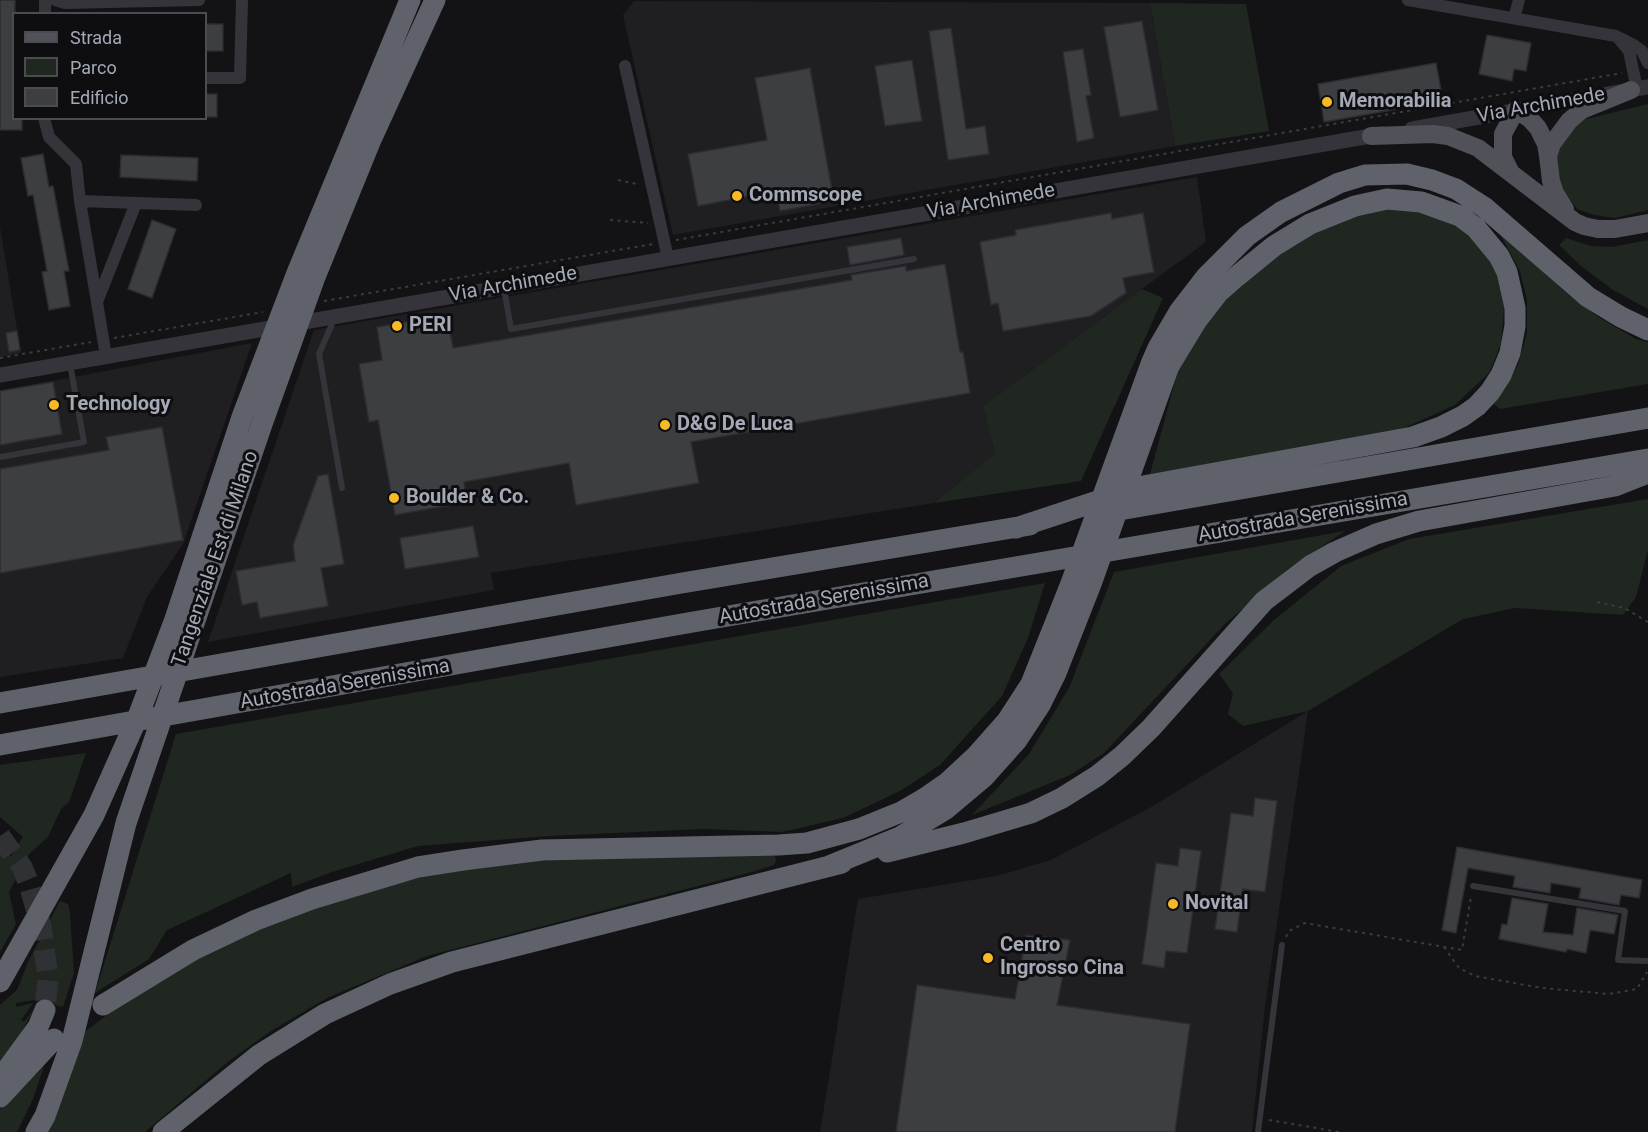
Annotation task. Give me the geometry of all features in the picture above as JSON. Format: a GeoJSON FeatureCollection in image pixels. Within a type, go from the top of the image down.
{"type":"FeatureCollection","features":[{"type":"Feature","properties":{"kind":"highway","name":"Tangenziale Est di Milano"},"geometry":{"type":"LineString","coordinates":[[36,1132],[45,1116],[72,1041],[126,823],[262,424],[306,275],[410,0]]}},
{"type":"Feature","properties":{"kind":"highway","name":"Tangenziale Est di Milano"},"geometry":{"type":"LineString","coordinates":[[0,982],[94,815],[143,704],[174,622],[242,417],[435,0]]}},
{"type":"Feature","properties":{"kind":"highway"},"geometry":{"type":"LineString","coordinates":[[829,866],[900,837],[919,826],[956,801],[996,765],[1017,740],[1048,690],[1081,585],[1120,476],[1158,348],[1197,288],[1226,256],[1258,227],[1301,201],[1352,178],[1378,174],[1407,174],[1432,180],[1456,189],[1484,207],[1588,297],[1648,330]]}},
{"type":"Feature","properties":{"kind":"highway"},"geometry":{"type":"LineString","coordinates":[[1016,528],[1143,486],[1398,440],[1432,431],[1463,416],[1486,396],[1501,375],[1510,353],[1516,320],[1514,299],[1507,272],[1499,256],[1486,238],[1465,219],[1438,207],[1405,199],[1381,199],[1355,206],[1310,224],[1286,238],[1218,293],[1189,332],[1169,366],[1120,476]]}},
{"type":"Feature","properties":{"kind":"highway","name":"Autostrada Serenissima"},"geometry":{"type":"LineString","coordinates":[[0,703],[682,583],[1016,528],[1648,418]]}},
{"type":"Feature","properties":{"kind":"highway","name":"Autostrada Serenissima"},"geometry":{"type":"LineString","coordinates":[[0,745],[705,620],[1648,459]]}},
{"type":"Feature","properties":{"kind":"highway"},"geometry":{"type":"LineString","coordinates":[[163,1132],[259,1055],[325,1014],[390,984],[452,962],[939,840],[1007,821],[1050,804],[1085,784],[1116,761],[1151,728],[1264,601],[1310,566],[1335,552],[1376,534],[1419,521],[1615,486],[1648,473]]}},
{"type":"Feature","properties":{"kind":"highway"},"geometry":{"type":"LineString","coordinates":[[103,1005],[193,950],[256,920],[330,893],[418,867],[542,850],[807,843],[846,834],[901,812],[948,782],[976,756],[1007,721],[1031,684],[1081,585]]}},
{"type":"Feature","properties":{"kind":"highway"},"geometry":{"type":"LineString","coordinates":[[0,1078],[38,1027],[45,1010]]}},
{"type":"Feature","properties":{"kind":"highway"},"geometry":{"type":"LineString","coordinates":[[0,1097],[54,1039]]}},
{"type":"Feature","properties":{"kind":"main road"},"geometry":{"type":"LineString","coordinates":[[1548,156],[1559,132],[1576,115],[1606,100],[1639,88]]}},
{"type":"Feature","properties":{"kind":"main road"},"geometry":{"type":"LineString","coordinates":[[1510,171],[1503,157],[1503,134],[1516,110],[1530,119],[1538,128],[1546,144],[1555,193],[1575,222]]}},
{"type":"Feature","properties":{"kind":"main road"},"geometry":{"type":"LineString","coordinates":[[1371,136],[1433,134],[1448,136],[1478,148],[1575,222],[1591,228],[1607,229],[1648,223]]}},
{"type":"Feature","properties":{"kind":"street"},"geometry":{"type":"LineString","coordinates":[[55,0],[65,3],[199,0]]}},
{"type":"Feature","properties":{"kind":"street"},"geometry":{"type":"LineString","coordinates":[[207,78],[240,78],[242,0]]}},
{"type":"Feature","properties":{"kind":"street"},"geometry":{"type":"LineString","coordinates":[[1408,0],[1616,36],[1642,51],[1648,63]]}},
{"type":"Feature","properties":{"kind":"street"},"geometry":{"type":"LineString","coordinates":[[1514,18],[1519,0]]}},
{"type":"Feature","properties":{"kind":"street"},"geometry":{"type":"LineString","coordinates":[[1616,36],[1629,51],[1639,88]]}},
{"type":"Feature","properties":{"kind":"street"},"geometry":{"type":"LineString","coordinates":[[625,66],[668,258]]}},
{"type":"Feature","properties":{"kind":"street","name":"Via Archimede"},"geometry":{"type":"LineString","coordinates":[[0,375],[1639,88]]}},
{"type":"Feature","properties":{"kind":"street"},"geometry":{"type":"LineString","coordinates":[[45,120],[49,137],[76,164],[106,356]]}},
{"type":"Feature","properties":{"kind":"street"},"geometry":{"type":"LineString","coordinates":[[80,201],[196,205]]}},
{"type":"Feature","properties":{"kind":"street"},"geometry":{"type":"LineString","coordinates":[[97,302],[136,203]]}},
{"type":"Feature","properties":{"kind":"lane"},"geometry":{"type":"LineString","coordinates":[[504,287],[511,329],[914,259]]}},
{"type":"Feature","properties":{"kind":"lane"},"geometry":{"type":"LineString","coordinates":[[335,316],[319,354],[342,488]]}},
{"type":"Feature","properties":{"kind":"lane"},"geometry":{"type":"LineString","coordinates":[[0,457],[84,442],[70,363]]}},
{"type":"Feature","properties":{"kind":"lane"},"geometry":{"type":"LineString","coordinates":[[1473,886],[1625,911],[1618,960],[1648,961]]}},
{"type":"Feature","properties":{"kind":"lane"},"geometry":{"type":"LineString","coordinates":[[1258,1132],[1282,945]]}},
{"type":"Feature","properties":{"kind":"path"},"geometry":{"type":"LineString","coordinates":[[321,302],[1193,150],[1634,70]]}},
{"type":"Feature","properties":{"kind":"path"},"geometry":{"type":"LineString","coordinates":[[618,180],[652,186]]}},
{"type":"Feature","properties":{"kind":"path"},"geometry":{"type":"LineString","coordinates":[[610,220],[660,224]]}},
{"type":"Feature","properties":{"kind":"path"},"geometry":{"type":"LineString","coordinates":[[0,358],[264,312]]}},
{"type":"Feature","properties":{"kind":"path"},"geometry":{"type":"LineString","coordinates":[[1597,602],[1624,608],[1648,622]]}},
{"type":"Feature","properties":{"kind":"path"},"geometry":{"type":"LineString","coordinates":[[1282,945],[1289,931],[1305,923],[1462,950],[1473,886]]}},
{"type":"Feature","properties":{"kind":"path"},"geometry":{"type":"LineString","coordinates":[[1444,947],[1459,968],[1475,976],[1542,988],[1609,994],[1637,989],[1648,969]]}},
{"type":"Feature","properties":{"kind":"path"},"geometry":{"type":"LineString","coordinates":[[1260,1119],[1339,1132]]}},
{"type":"Feature","properties":{"kind":"shaded area"},"geometry":{"type":"Polygon","coordinates":[[[634,1],[1150,3],[1175,146],[673,235],[623,15],[634,1]]]}},
{"type":"Feature","properties":{"kind":"shaded area"},"geometry":{"type":"Polygon","coordinates":[[[1197,177],[1206,242],[983,406],[995,453],[934,503],[491,573],[494,590],[208,642],[314,330],[1197,177]]]}},
{"type":"Feature","properties":{"kind":"shaded area"},"geometry":{"type":"Polygon","coordinates":[[[0,227],[21,353],[0,357],[0,227]]]}},
{"type":"Feature","properties":{"kind":"shaded area"},"geometry":{"type":"Polygon","coordinates":[[[252,343],[183,544],[147,597],[123,658],[0,677],[0,391],[252,343]]]}},
{"type":"Feature","properties":{"kind":"shaded area","name":"Centro Ingrosso Cina"},"geometry":{"type":"Polygon","coordinates":[[[1308,711],[1265,1006],[1252,1132],[820,1132],[858,899],[996,876],[1051,860],[1153,806],[1308,711]]]}},
{"type":"Feature","properties":{"kind":"green space"},"geometry":{"type":"Polygon","coordinates":[[[1150,3],[1246,4],[1269,131],[1175,146],[1150,3]]]}},
{"type":"Feature","properties":{"kind":"green space"},"geometry":{"type":"Polygon","coordinates":[[[1648,104],[1648,210],[1615,218],[1594,215],[1577,209],[1559,184],[1556,156],[1564,135],[1586,119],[1648,104]]]}},
{"type":"Feature","properties":{"kind":"green space"},"geometry":{"type":"Polygon","coordinates":[[[1384,207],[1407,207],[1447,218],[1477,241],[1496,269],[1504,308],[1501,344],[1489,373],[1455,405],[1402,429],[1365,440],[1150,474],[1181,359],[1211,315],[1252,274],[1297,242],[1344,217],[1384,207]]]}},
{"type":"Feature","properties":{"kind":"green space"},"geometry":{"type":"Polygon","coordinates":[[[1500,234],[1569,295],[1600,318],[1636,339],[1648,342],[1648,384],[1500,409],[1494,404],[1518,365],[1527,333],[1527,300],[1520,271],[1500,234]]]}},
{"type":"Feature","properties":{"kind":"green space"},"geometry":{"type":"Polygon","coordinates":[[[1566,238],[1591,246],[1612,247],[1648,240],[1648,309],[1613,290],[1581,266],[1559,245],[1566,238]]]}},
{"type":"Feature","properties":{"kind":"green space"},"geometry":{"type":"Polygon","coordinates":[[[1142,289],[1163,298],[1081,481],[934,503],[995,453],[983,406],[1142,289]]]}},
{"type":"Feature","properties":{"kind":"green space"},"geometry":{"type":"Polygon","coordinates":[[[1648,499],[1648,550],[1636,597],[1623,615],[1515,608],[1463,619],[1308,711],[1243,726],[1228,714],[1233,693],[1219,674],[1274,620],[1341,566],[1409,539],[1648,499]]]}},
{"type":"Feature","properties":{"kind":"green space"},"geometry":{"type":"Polygon","coordinates":[[[1345,531],[1288,569],[1225,624],[1104,753],[1070,775],[972,815],[1029,754],[1069,688],[1114,572],[1345,531]]]}},
{"type":"Feature","properties":{"kind":"green space"},"geometry":{"type":"Polygon","coordinates":[[[1045,583],[1028,638],[1002,696],[940,765],[900,791],[843,818],[782,832],[704,829],[549,836],[418,846],[332,872],[292,887],[291,873],[167,930],[149,959],[95,993],[176,734],[1045,583]]]}},
{"type":"Feature","properties":{"kind":"green space"},"geometry":{"type":"Polygon","coordinates":[[[86,753],[69,802],[61,809],[48,837],[29,854],[9,892],[16,924],[0,952],[0,847],[11,856],[23,837],[0,817],[0,765],[86,753]]]}},
{"type":"Feature","properties":{"kind":"green space"},"geometry":{"type":"Polygon","coordinates":[[[770,854],[775,856],[774,865],[427,956],[327,998],[271,1031],[229,1061],[145,1132],[46,1132],[82,1034],[136,993],[262,925],[392,881],[551,856],[770,854]]]}},
{"type":"Feature","properties":{"kind":"green space"},"geometry":{"type":"Polygon","coordinates":[[[60,901],[68,904],[70,913],[74,973],[63,1007],[34,1000],[16,1003],[16,1007],[33,1003],[20,1019],[24,1022],[34,1009],[16,1042],[0,1063],[0,1005],[17,990],[28,962],[60,901]]]}},
{"type":"Feature","properties":{"kind":"green space"},"geometry":{"type":"Polygon","coordinates":[[[44,1066],[33,1099],[17,1132],[0,1132],[0,1109],[44,1066]]]}},
{"type":"Feature","properties":{"kind":"building"},"geometry":{"type":"Polygon","coordinates":[[[0,0],[15,0],[15,12],[12,12],[12,120],[22,120],[22,130],[0,130],[0,0]]]}},
{"type":"Feature","properties":{"kind":"building"},"geometry":{"type":"Polygon","coordinates":[[[1142,21],[1158,110],[1120,117],[1104,27],[1142,21]]]}},
{"type":"Feature","properties":{"kind":"building"},"geometry":{"type":"Polygon","coordinates":[[[207,24],[223,24],[223,51],[207,51],[207,24]]]}},
{"type":"Feature","properties":{"kind":"building"},"geometry":{"type":"Polygon","coordinates":[[[951,28],[966,129],[985,126],[989,154],[948,160],[929,31],[951,28]]]}},
{"type":"Feature","properties":{"kind":"building"},"geometry":{"type":"Polygon","coordinates":[[[1487,35],[1531,43],[1526,71],[1514,69],[1512,81],[1479,74],[1487,35]]]}},
{"type":"Feature","properties":{"kind":"building"},"geometry":{"type":"Polygon","coordinates":[[[1083,49],[1091,95],[1086,96],[1094,138],[1077,142],[1063,52],[1083,49]]]}},
{"type":"Feature","properties":{"kind":"building"},"geometry":{"type":"Polygon","coordinates":[[[912,60],[922,121],[885,126],[875,66],[912,60]]]}},
{"type":"Feature","properties":{"kind":"building"},"geometry":{"type":"Polygon","coordinates":[[[1436,63],[1443,101],[1324,122],[1318,84],[1436,63]]]}},
{"type":"Feature","properties":{"kind":"building"},"geometry":{"type":"Polygon","coordinates":[[[810,68],[834,201],[780,211],[776,191],[698,206],[688,154],[767,140],[755,78],[810,68]]]}},
{"type":"Feature","properties":{"kind":"building"},"geometry":{"type":"Polygon","coordinates":[[[207,94],[217,94],[217,117],[207,117],[207,94]]]}},
{"type":"Feature","properties":{"kind":"building"},"geometry":{"type":"Polygon","coordinates":[[[43,154],[49,187],[53,186],[69,271],[64,271],[70,306],[49,310],[42,272],[47,271],[33,195],[28,196],[21,158],[43,154]]]}},
{"type":"Feature","properties":{"kind":"building"},"geometry":{"type":"Polygon","coordinates":[[[121,155],[198,158],[197,181],[120,177],[121,155]]]}},
{"type":"Feature","properties":{"kind":"building"},"geometry":{"type":"Polygon","coordinates":[[[1111,213],[1112,219],[1143,213],[1154,272],[1123,278],[1126,293],[1091,316],[1003,331],[998,303],[991,305],[980,242],[1016,235],[1015,230],[1111,213]]]}},
{"type":"Feature","properties":{"kind":"building"},"geometry":{"type":"Polygon","coordinates":[[[152,220],[176,229],[152,298],[128,289],[152,220]]]}},
{"type":"Feature","properties":{"kind":"building"},"geometry":{"type":"Polygon","coordinates":[[[901,238],[904,255],[850,265],[847,247],[901,238]]]}},
{"type":"Feature","properties":{"kind":"building"},"geometry":{"type":"Polygon","coordinates":[[[945,264],[960,352],[963,352],[970,393],[691,442],[699,483],[576,505],[569,463],[464,482],[467,502],[395,515],[378,420],[369,422],[359,364],[382,360],[377,327],[447,315],[453,348],[852,280],[851,275],[906,266],[906,271],[945,264]]]}},
{"type":"Feature","properties":{"kind":"building"},"geometry":{"type":"Polygon","coordinates":[[[17,331],[20,350],[9,352],[6,333],[17,331]]]}},
{"type":"Feature","properties":{"kind":"building"},"geometry":{"type":"Polygon","coordinates":[[[53,382],[62,434],[0,445],[0,391],[53,382]]]}},
{"type":"Feature","properties":{"kind":"building"},"geometry":{"type":"Polygon","coordinates":[[[162,427],[183,540],[0,573],[0,469],[109,450],[106,437],[162,427]]]}},
{"type":"Feature","properties":{"kind":"building"},"geometry":{"type":"Polygon","coordinates":[[[328,474],[344,564],[321,568],[328,606],[260,618],[257,602],[242,605],[236,571],[295,561],[293,545],[318,476],[328,474]]]}},
{"type":"Feature","properties":{"kind":"building"},"geometry":{"type":"Polygon","coordinates":[[[473,526],[479,557],[405,569],[400,538],[473,526]]]}},
{"type":"Feature","properties":{"kind":"building"},"geometry":{"type":"Polygon","coordinates":[[[1255,798],[1277,801],[1265,892],[1243,889],[1237,932],[1215,929],[1231,813],[1253,816],[1255,798]]]}},
{"type":"Feature","properties":{"kind":"building"},"geometry":{"type":"Polygon","coordinates":[[[1457,847],[1642,880],[1639,898],[1621,895],[1619,905],[1579,898],[1581,888],[1551,883],[1550,893],[1513,887],[1515,876],[1468,868],[1456,933],[1442,930],[1457,847]]]}},
{"type":"Feature","properties":{"kind":"building"},"geometry":{"type":"Polygon","coordinates":[[[1180,848],[1201,851],[1187,953],[1166,951],[1164,968],[1142,964],[1156,863],[1178,866],[1180,848]]]}},
{"type":"Feature","properties":{"kind":"building"},"geometry":{"type":"Polygon","coordinates":[[[1512,898],[1548,904],[1543,932],[1573,935],[1577,908],[1618,915],[1614,934],[1590,930],[1586,953],[1567,949],[1566,952],[1499,939],[1502,924],[1507,925],[1512,898]]]}},
{"type":"Feature","properties":{"kind":"building"},"geometry":{"type":"Polygon","coordinates":[[[1026,935],[1070,940],[1057,1005],[1190,1024],[1175,1132],[896,1132],[917,985],[1015,999],[1026,935]]]}},
{"type":"Feature","properties":{"kind":"tunnel"},"geometry":{"type":"LineString","coordinates":[[0,836],[22,867],[41,926],[48,977],[45,1010]]}},
{"type":"Feature","properties":{"kind":"place","name":"Memorabilia"},"geometry":{"type":"Point","coordinates":[1327,102]}},
{"type":"Feature","properties":{"kind":"place","name":"Commscope"},"geometry":{"type":"Point","coordinates":[737,196]}},
{"type":"Feature","properties":{"kind":"place","name":"PERI"},"geometry":{"type":"Point","coordinates":[397,326]}},
{"type":"Feature","properties":{"kind":"place","name":"Technology"},"geometry":{"type":"Point","coordinates":[54,405]}},
{"type":"Feature","properties":{"kind":"place","name":"D&G De Luca"},"geometry":{"type":"Point","coordinates":[665,425]}},
{"type":"Feature","properties":{"kind":"place","name":"Boulder & Co."},"geometry":{"type":"Point","coordinates":[394,498]}},
{"type":"Feature","properties":{"kind":"place","name":"Novital"},"geometry":{"type":"Point","coordinates":[1173,904]}},
{"type":"Feature","properties":{"kind":"place","name":"Centro Ingrosso Cina"},"geometry":{"type":"Point","coordinates":[988,958]}}]}
